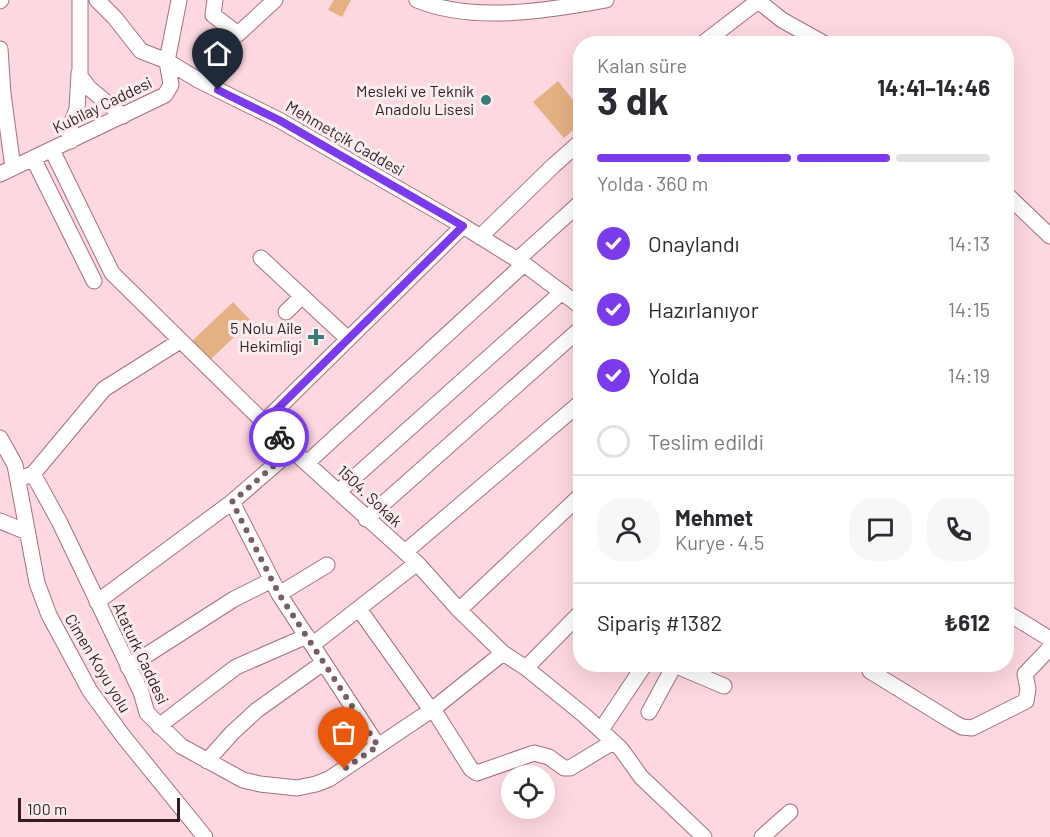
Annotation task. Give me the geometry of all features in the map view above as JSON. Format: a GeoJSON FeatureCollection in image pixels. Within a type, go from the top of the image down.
{"type":"FeatureCollection","features":[{"type":"Feature","properties":{"kind":"street"},"geometry":{"type":"LineString","coordinates":[[71,141],[68,132],[76,108],[79,73],[80,0]]}},
{"type":"Feature","properties":{"kind":"street","name":"Mehmetçik Caddesi"},"geometry":{"type":"LineString","coordinates":[[97,0],[115,18],[141,51],[279,120],[463,226],[520,262],[573,301]]}},
{"type":"Feature","properties":{"kind":"street","name":"Kubilay Caddesi"},"geometry":{"type":"LineString","coordinates":[[6,171],[165,95],[171,85],[167,62],[179,0]]}},
{"type":"Feature","properties":{"kind":"street"},"geometry":{"type":"LineString","coordinates":[[215,0],[213,15],[238,34],[275,0]]}},
{"type":"Feature","properties":{"kind":"street"},"geometry":{"type":"LineString","coordinates":[[417,0],[438,8],[503,13],[606,0]]}},
{"type":"Feature","properties":{"kind":"street"},"geometry":{"type":"LineString","coordinates":[[712,36],[757,1],[782,20],[811,36]]}},
{"type":"Feature","properties":{"kind":"street"},"geometry":{"type":"LineString","coordinates":[[0,49],[6,171]]}},
{"type":"Feature","properties":{"kind":"street"},"geometry":{"type":"LineString","coordinates":[[79,73],[87,86],[123,116]]}},
{"type":"Feature","properties":{"kind":"street"},"geometry":{"type":"LineString","coordinates":[[480,237],[573,148]]}},
{"type":"Feature","properties":{"kind":"street","name":"1504. Sokak"},"geometry":{"type":"LineString","coordinates":[[52,150],[112,273],[292,450],[308,462],[366,519],[417,563],[459,610],[503,653],[526,668],[621,749],[641,777],[704,837]]}},
{"type":"Feature","properties":{"kind":"street"},"geometry":{"type":"LineString","coordinates":[[33,158],[94,281]]}},
{"type":"Feature","properties":{"kind":"street"},"geometry":{"type":"LineString","coordinates":[[1014,202],[1050,236]]}},
{"type":"Feature","properties":{"kind":"street"},"geometry":{"type":"LineString","coordinates":[[308,462],[573,209]]}},
{"type":"Feature","properties":{"kind":"street"},"geometry":{"type":"LineString","coordinates":[[264,422],[463,226]]}},
{"type":"Feature","properties":{"kind":"street"},"geometry":{"type":"LineString","coordinates":[[261,258],[348,339]]}},
{"type":"Feature","properties":{"kind":"street"},"geometry":{"type":"LineString","coordinates":[[338,492],[562,292]]}},
{"type":"Feature","properties":{"kind":"street"},"geometry":{"type":"LineString","coordinates":[[286,312],[302,296]]}},
{"type":"Feature","properties":{"kind":"street"},"geometry":{"type":"LineString","coordinates":[[366,519],[573,335]]}},
{"type":"Feature","properties":{"kind":"street"},"geometry":{"type":"LineString","coordinates":[[0,438],[12,459],[18,479],[33,474],[104,389],[180,341]]}},
{"type":"Feature","properties":{"kind":"street"},"geometry":{"type":"LineString","coordinates":[[405,552],[573,409]]}},
{"type":"Feature","properties":{"kind":"street"},"geometry":{"type":"LineString","coordinates":[[97,602],[232,502],[292,450]]}},
{"type":"Feature","properties":{"kind":"street","name":"Ataturk Caddesi"},"geometry":{"type":"LineString","coordinates":[[33,474],[59,521],[141,692],[147,713],[181,746],[243,780],[297,788],[329,779],[432,709],[503,653]]}},
{"type":"Feature","properties":{"kind":"street","name":"Cimen Koyu yolu"},"geometry":{"type":"LineString","coordinates":[[18,479],[37,583],[49,615],[90,691],[123,736],[205,837]]}},
{"type":"Feature","properties":{"kind":"street"},"geometry":{"type":"LineString","coordinates":[[232,502],[279,594],[378,746]]}},
{"type":"Feature","properties":{"kind":"street"},"geometry":{"type":"LineString","coordinates":[[459,610],[573,503]]}},
{"type":"Feature","properties":{"kind":"street"},"geometry":{"type":"LineString","coordinates":[[0,521],[27,532]]}},
{"type":"Feature","properties":{"kind":"street"},"geometry":{"type":"LineString","coordinates":[[159,726],[236,667],[309,641],[359,609],[417,563]]}},
{"type":"Feature","properties":{"kind":"street"},"geometry":{"type":"LineString","coordinates":[[279,594],[327,565]]}},
{"type":"Feature","properties":{"kind":"street"},"geometry":{"type":"LineString","coordinates":[[128,667],[234,599],[272,580]]}},
{"type":"Feature","properties":{"kind":"street"},"geometry":{"type":"LineString","coordinates":[[359,609],[432,709],[471,769],[477,772],[534,753],[549,756],[564,768],[570,768],[613,742]]}},
{"type":"Feature","properties":{"kind":"street"},"geometry":{"type":"LineString","coordinates":[[1014,617],[1050,639]]}},
{"type":"Feature","properties":{"kind":"street"},"geometry":{"type":"LineString","coordinates":[[526,668],[573,620]]}},
{"type":"Feature","properties":{"kind":"street"},"geometry":{"type":"LineString","coordinates":[[872,672],[953,722],[962,727],[972,728],[1026,701],[1028,689],[1024,674],[1050,648]]}},
{"type":"Feature","properties":{"kind":"street"},"geometry":{"type":"LineString","coordinates":[[207,761],[257,710],[323,663]]}},
{"type":"Feature","properties":{"kind":"street"},"geometry":{"type":"LineString","coordinates":[[601,730],[640,672]]}},
{"type":"Feature","properties":{"kind":"street"},"geometry":{"type":"LineString","coordinates":[[649,712],[669,672]]}},
{"type":"Feature","properties":{"kind":"street"},"geometry":{"type":"LineString","coordinates":[[690,672],[724,686]]}},
{"type":"Feature","properties":{"kind":"street"},"geometry":{"type":"LineString","coordinates":[[762,837],[790,812]]}},
{"type":"Feature","properties":{"kind":"shaded area"},"geometry":{"type":"Polygon","coordinates":[[[334,0],[351,0],[342,17],[328,10],[334,0]]]}},
{"type":"Feature","properties":{"kind":"shaded area"},"geometry":{"type":"Polygon","coordinates":[[[558,81],[573,100],[573,130],[564,138],[533,102],[558,81]]]}},
{"type":"Feature","properties":{"kind":"shaded area"},"geometry":{"type":"Polygon","coordinates":[[[233,302],[251,321],[210,360],[192,341],[233,302]]]}},
{"type":"Feature","properties":{"kind":"way so far"},"geometry":{"type":"LineString","coordinates":[[279,437],[292,450],[232,502],[279,594],[378,746],[344,769]]}},
{"type":"Feature","properties":{"kind":"place","name":"Mesleki ve Teknik Anadolu Lisesi"},"geometry":{"type":"Point","coordinates":[486,100]}},
{"type":"Feature","properties":{"kind":"place","name":"5 Nolu Aile Hekimligi"},"geometry":{"type":"Point","coordinates":[316,337]}},
{"type":"Feature","properties":{"kind":"route"},"geometry":{"type":"LineString","coordinates":[[218,90],[279,120],[463,226],[264,422],[279,437]]}}]}
